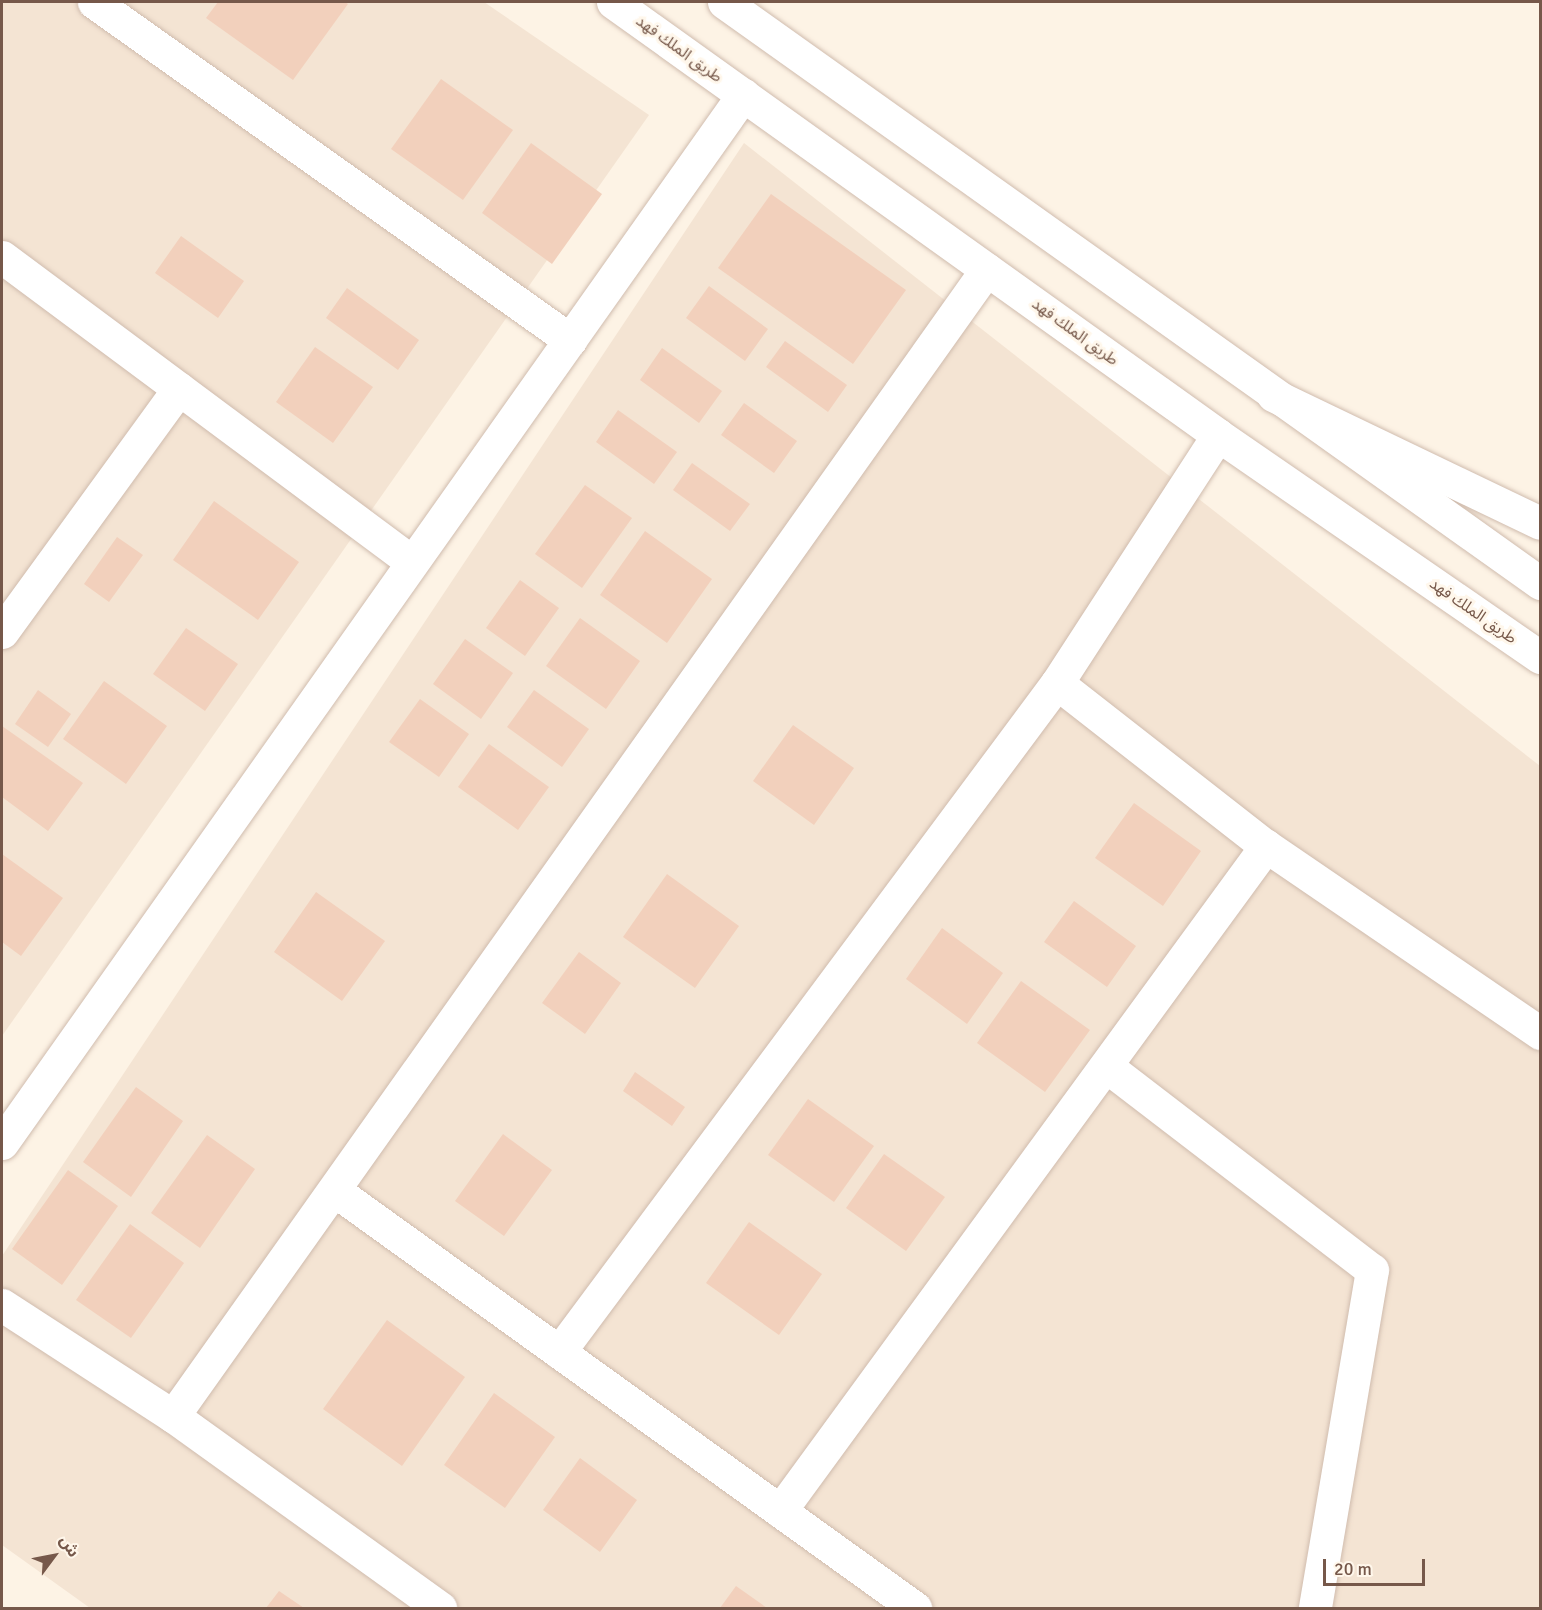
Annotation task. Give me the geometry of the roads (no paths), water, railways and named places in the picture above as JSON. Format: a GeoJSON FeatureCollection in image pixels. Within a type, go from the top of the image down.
{"type":"FeatureCollection","features":[{"type":"Feature","properties":{"kind":"street"},"geometry":{"type":"LineString","coordinates":[[94,2],[570,340]]}},
{"type":"Feature","properties":{"kind":"street","name":"طريق الملك فهد"},"geometry":{"type":"LineString","coordinates":[[613,2],[1218,435],[1540,657]]}},
{"type":"Feature","properties":{"kind":"street"},"geometry":{"type":"LineString","coordinates":[[724,2],[1540,583]]}},
{"type":"Feature","properties":{"kind":"street"},"geometry":{"type":"LineString","coordinates":[[2,1143],[743,95]]}},
{"type":"Feature","properties":{"kind":"street"},"geometry":{"type":"LineString","coordinates":[[2,257],[412,562]]}},
{"type":"Feature","properties":{"kind":"street"},"geometry":{"type":"LineString","coordinates":[[173,1416],[987,269]]}},
{"type":"Feature","properties":{"kind":"street"},"geometry":{"type":"LineString","coordinates":[[2,632],[178,388]]}},
{"type":"Feature","properties":{"kind":"street"},"geometry":{"type":"LineString","coordinates":[[1273,395],[1540,523]]}},
{"type":"Feature","properties":{"kind":"street"},"geometry":{"type":"LineString","coordinates":[[559,1352],[1057,683],[1218,435]]}},
{"type":"Feature","properties":{"kind":"street"},"geometry":{"type":"LineString","coordinates":[[1057,683],[1266,846],[1540,1033]]}},
{"type":"Feature","properties":{"kind":"street"},"geometry":{"type":"LineString","coordinates":[[780,1511],[1266,846]]}},
{"type":"Feature","properties":{"kind":"street"},"geometry":{"type":"LineString","coordinates":[[1106,1066],[1372,1270],[1315,1608]]}},
{"type":"Feature","properties":{"kind":"street"},"geometry":{"type":"LineString","coordinates":[[334,1190],[915,1608]]}},
{"type":"Feature","properties":{"kind":"street"},"geometry":{"type":"LineString","coordinates":[[2,1305],[173,1416],[440,1608]]}}]}
